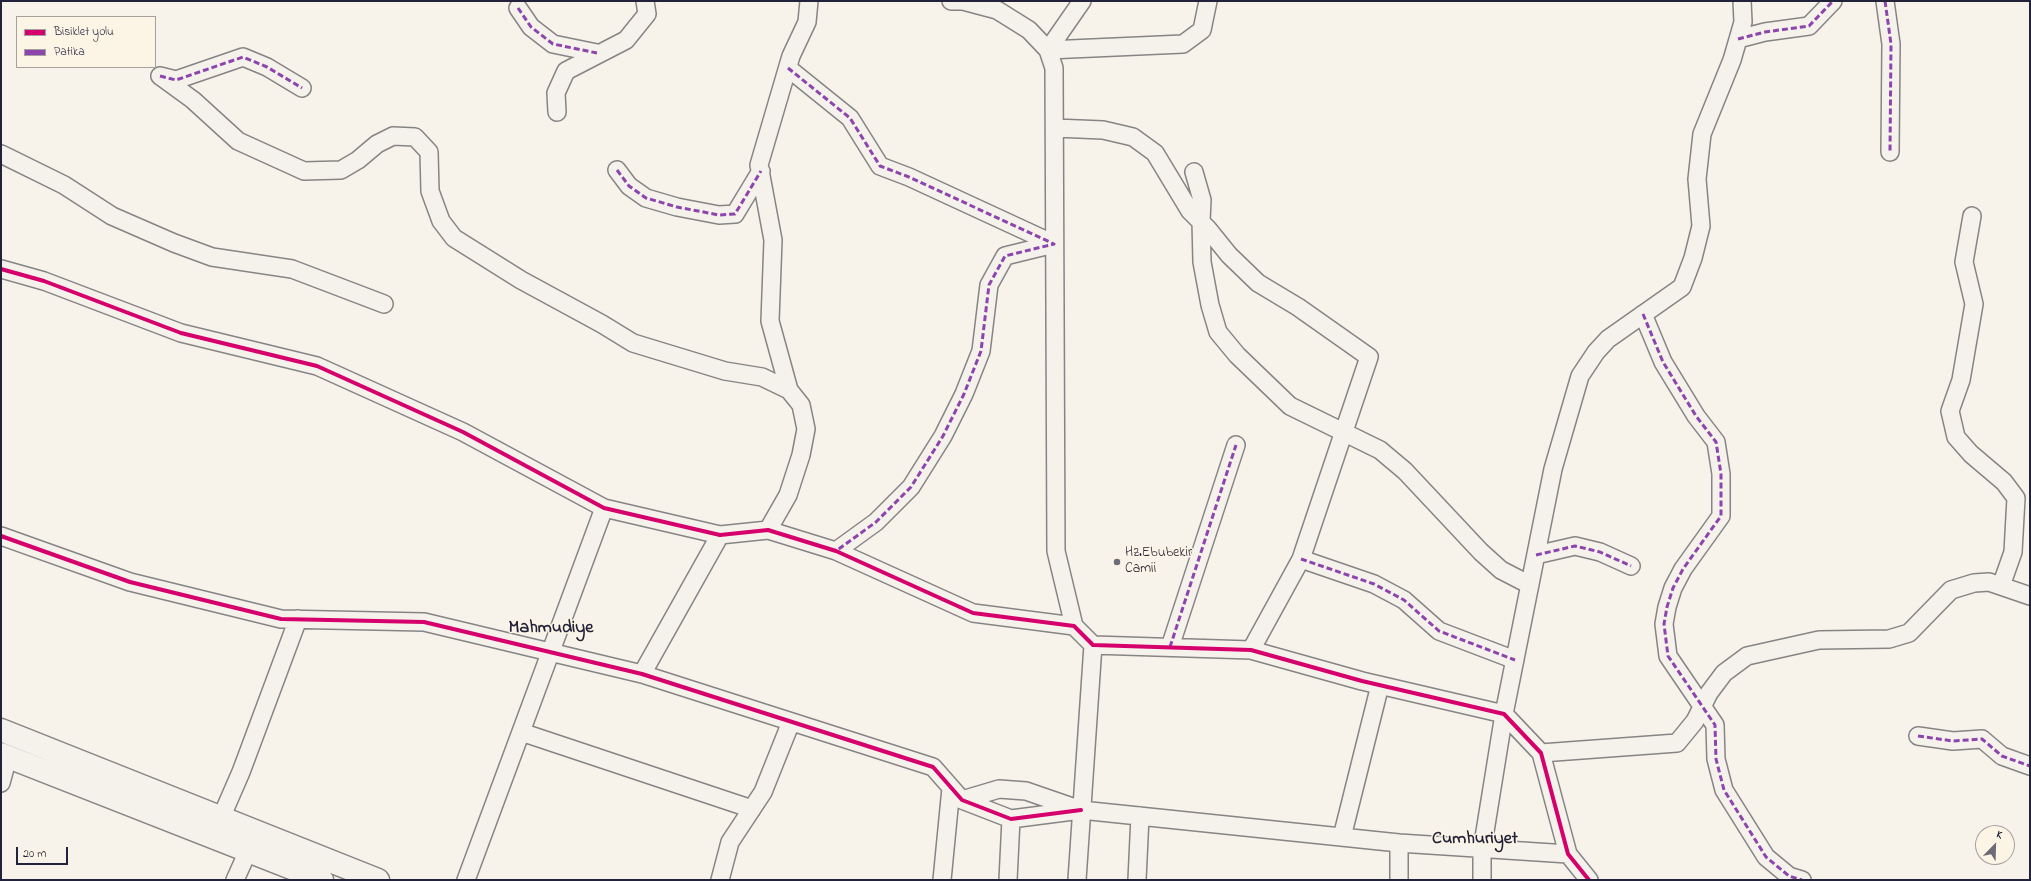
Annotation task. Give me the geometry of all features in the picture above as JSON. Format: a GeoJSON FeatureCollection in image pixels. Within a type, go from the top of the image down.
{"type":"FeatureCollection","features":[{"type":"Feature","properties":{"kind":"main road"},"geometry":{"type":"LineString","coordinates":[[1,730],[378,880]]}},
{"type":"Feature","properties":{"kind":"main road"},"geometry":{"type":"LineString","coordinates":[[5,756],[322,880]]}},
{"type":"Feature","properties":{"kind":"street"},"geometry":{"type":"LineString","coordinates":[[557,112],[556,93],[566,70],[597,53],[626,40],[647,14],[645,1]]}},
{"type":"Feature","properties":{"kind":"street"},"geometry":{"type":"LineString","coordinates":[[768,530],[788,496],[801,455],[806,429],[801,405],[789,390],[770,321],[773,240],[759,165],[788,68],[807,22],[809,1]]}},
{"type":"Feature","properties":{"kind":"street"},"geometry":{"type":"LineString","coordinates":[[951,1],[963,1],[997,10],[1029,30],[1048,50],[1054,68],[1056,550],[1074,626],[1093,645],[1251,650],[1380,685],[1504,714],[1541,753],[1568,854],[1588,880]]}},
{"type":"Feature","properties":{"kind":"street"},"geometry":{"type":"LineString","coordinates":[[1048,50],[1082,1]]}},
{"type":"Feature","properties":{"kind":"street"},"geometry":{"type":"LineString","coordinates":[[1048,50],[1183,44],[1202,30],[1208,1]]}},
{"type":"Feature","properties":{"kind":"street"},"geometry":{"type":"LineString","coordinates":[[1482,880],[1482,850],[1504,714],[1553,469],[1580,376],[1596,352],[1608,339],[1682,287],[1693,258],[1701,226],[1697,179],[1702,134],[1732,60],[1743,22],[1742,1]]}},
{"type":"Feature","properties":{"kind":"street"},"geometry":{"type":"LineString","coordinates":[[1738,39],[1765,32],[1809,26],[1833,1]]}},
{"type":"Feature","properties":{"kind":"street"},"geometry":{"type":"LineString","coordinates":[[1885,1],[1891,44],[1890,152]]}},
{"type":"Feature","properties":{"kind":"street"},"geometry":{"type":"LineString","coordinates":[[518,8],[531,27],[553,44],[597,53]]}},
{"type":"Feature","properties":{"kind":"street"},"geometry":{"type":"LineString","coordinates":[[302,88],[267,68],[243,57],[176,80],[160,76],[193,100],[238,141],[304,172],[341,170],[358,160],[377,144],[394,136],[415,137],[429,152],[430,191],[441,221],[454,238],[527,284],[602,324],[633,343],[725,371],[762,377],[789,390]]}},
{"type":"Feature","properties":{"kind":"street"},"geometry":{"type":"LineString","coordinates":[[788,68],[850,118],[880,166],[909,177],[1054,244]]}},
{"type":"Feature","properties":{"kind":"street"},"geometry":{"type":"LineString","coordinates":[[1055,128],[1103,130],[1133,137],[1155,153],[1190,212],[1200,221],[1229,255],[1258,283],[1298,307],[1368,357],[1301,559],[1251,650]]}},
{"type":"Feature","properties":{"kind":"street"},"geometry":{"type":"LineString","coordinates":[[1,154],[64,185],[112,216],[174,243],[212,257],[292,269],[384,304]]}},
{"type":"Feature","properties":{"kind":"street"},"geometry":{"type":"LineString","coordinates":[[617,170],[629,186],[646,198],[677,207],[719,215],[735,214],[761,171]]}},
{"type":"Feature","properties":{"kind":"street"},"geometry":{"type":"LineString","coordinates":[[1194,172],[1202,200],[1200,221],[1202,262],[1210,305],[1218,332],[1237,355],[1290,406],[1380,450],[1405,470],[1481,552],[1501,570],[1530,585]]}},
{"type":"Feature","properties":{"kind":"street"},"geometry":{"type":"LineString","coordinates":[[1972,216],[1964,262],[1974,304],[1961,380],[1950,411],[1956,437],[1971,454],[2004,482],[2016,498],[2013,552],[2001,586]]}},
{"type":"Feature","properties":{"kind":"street"},"geometry":{"type":"LineString","coordinates":[[836,551],[876,522],[911,487],[943,436],[964,394],[981,350],[989,285],[1005,256],[1054,244]]}},
{"type":"Feature","properties":{"kind":"street"},"geometry":{"type":"LineString","coordinates":[[1,269],[44,281],[181,333],[317,366],[463,432],[604,508],[720,535],[768,530],[836,551],[973,613],[1074,626]]}},
{"type":"Feature","properties":{"kind":"street"},"geometry":{"type":"LineString","coordinates":[[1643,314],[1663,362],[1696,416],[1716,442],[1720,474],[1721,516],[1683,569],[1673,588],[1664,624],[1668,656],[1715,725],[1716,759],[1724,790],[1766,856],[1789,876],[1802,880]]}},
{"type":"Feature","properties":{"kind":"street"},"geometry":{"type":"LineString","coordinates":[[1170,647],[1236,445]]}},
{"type":"Feature","properties":{"kind":"street"},"geometry":{"type":"LineString","coordinates":[[466,880],[604,508]]}},
{"type":"Feature","properties":{"kind":"street"},"geometry":{"type":"LineString","coordinates":[[642,674],[720,535]]}},
{"type":"Feature","properties":{"kind":"street"},"geometry":{"type":"LineString","coordinates":[[1,536],[130,582],[281,619],[424,622],[551,651],[642,674],[933,767],[957,794],[1011,819],[1081,810],[1399,843],[1482,850],[1568,854]]}},
{"type":"Feature","properties":{"kind":"street"},"geometry":{"type":"LineString","coordinates":[[1536,555],[1575,546],[1600,552],[1631,566]]}},
{"type":"Feature","properties":{"kind":"street"},"geometry":{"type":"LineString","coordinates":[[1301,559],[1374,584],[1404,600],[1439,631],[1515,660]]}},
{"type":"Feature","properties":{"kind":"street"},"geometry":{"type":"LineString","coordinates":[[1541,753],[1677,743],[1695,721],[1709,693],[1724,673],[1747,656],[1819,640],[1889,639],[1909,633],[1951,590],[1974,583],[1990,582],[2030,596]]}},
{"type":"Feature","properties":{"kind":"street"},"geometry":{"type":"LineString","coordinates":[[235,880],[248,851],[221,818],[241,772],[298,619]]}},
{"type":"Feature","properties":{"kind":"street"},"geometry":{"type":"LineString","coordinates":[[1077,880],[1093,645]]}},
{"type":"Feature","properties":{"kind":"street"},"geometry":{"type":"LineString","coordinates":[[1342,837],[1380,685]]}},
{"type":"Feature","properties":{"kind":"street"},"geometry":{"type":"LineString","coordinates":[[720,880],[730,842],[763,792],[791,722]]}},
{"type":"Feature","properties":{"kind":"street"},"geometry":{"type":"LineString","coordinates":[[521,732],[752,809]]}},
{"type":"Feature","properties":{"kind":"street"},"geometry":{"type":"LineString","coordinates":[[1918,736],[1953,741],[1982,739],[2002,756],[2030,766]]}},
{"type":"Feature","properties":{"kind":"street"},"geometry":{"type":"LineString","coordinates":[[1,783],[5,756]]}},
{"type":"Feature","properties":{"kind":"street"},"geometry":{"type":"LineString","coordinates":[[957,794],[999,790],[1026,791],[1081,810]]}},
{"type":"Feature","properties":{"kind":"street"},"geometry":{"type":"LineString","coordinates":[[942,880],[957,794]]}},
{"type":"Feature","properties":{"kind":"street"},"geometry":{"type":"LineString","coordinates":[[1137,880],[1140,816]]}},
{"type":"Feature","properties":{"kind":"street"},"geometry":{"type":"LineString","coordinates":[[1008,880],[1011,819]]}},
{"type":"Feature","properties":{"kind":"street"},"geometry":{"type":"LineString","coordinates":[[1398,880],[1399,843]]}},
{"type":"Feature","properties":{"kind":"marked path"},"geometry":{"type":"LineString","coordinates":[[1738,39],[1765,32],[1809,26],[1833,1]]}},
{"type":"Feature","properties":{"kind":"marked path"},"geometry":{"type":"LineString","coordinates":[[1885,1],[1891,44],[1890,152]]}},
{"type":"Feature","properties":{"kind":"marked path"},"geometry":{"type":"LineString","coordinates":[[518,8],[531,27],[553,44],[597,53]]}},
{"type":"Feature","properties":{"kind":"marked path"},"geometry":{"type":"LineString","coordinates":[[160,76],[176,80],[243,57],[267,67],[302,88]]}},
{"type":"Feature","properties":{"kind":"marked path"},"geometry":{"type":"LineString","coordinates":[[788,68],[850,118],[880,166],[909,177],[1054,244],[1005,256],[989,285],[981,351],[964,394],[943,436],[911,487],[876,522],[836,551]]}},
{"type":"Feature","properties":{"kind":"marked path"},"geometry":{"type":"LineString","coordinates":[[617,170],[629,186],[646,198],[677,207],[719,215],[735,214],[761,171]]}},
{"type":"Feature","properties":{"kind":"marked path"},"geometry":{"type":"LineString","coordinates":[[1643,314],[1663,362],[1696,416],[1716,442],[1721,474],[1721,516],[1683,569],[1673,588],[1667,607],[1664,624],[1668,656],[1715,725],[1716,759],[1724,790],[1766,857],[1789,876],[1802,880]]}},
{"type":"Feature","properties":{"kind":"marked path"},"geometry":{"type":"LineString","coordinates":[[1170,647],[1236,445]]}},
{"type":"Feature","properties":{"kind":"marked path"},"geometry":{"type":"LineString","coordinates":[[1536,555],[1575,546],[1600,552],[1631,566]]}},
{"type":"Feature","properties":{"kind":"marked path"},"geometry":{"type":"LineString","coordinates":[[1301,559],[1374,584],[1404,600],[1439,631],[1515,660]]}},
{"type":"Feature","properties":{"kind":"marked path"},"geometry":{"type":"LineString","coordinates":[[1918,736],[1953,741],[1982,739],[2002,756],[2030,766]]}},
{"type":"Feature","properties":{"kind":"cycle path"},"geometry":{"type":"LineString","coordinates":[[1,269],[44,281],[181,333],[317,366],[463,432],[604,508],[720,535],[768,530],[836,551],[973,613],[1074,626],[1093,645],[1251,650],[1362,681],[1504,714],[1541,753],[1568,854],[1589,880]]}},
{"type":"Feature","properties":{"kind":"cycle path"},"geometry":{"type":"LineString","coordinates":[[1,536],[130,582],[281,619],[424,622],[642,674],[933,767],[962,800],[1011,819],[1081,810]]}},
{"type":"Feature","properties":{"kind":"place","name":"Hz.Ebubekir Camii"},"geometry":{"type":"Point","coordinates":[1117,562]}},
{"type":"Feature","properties":{"kind":"district","name":"Mahmudiye"},"geometry":{"type":"Point","coordinates":[551,629]}},
{"type":"Feature","properties":{"kind":"district","name":"Cumhuriyet"},"geometry":{"type":"Point","coordinates":[1475,840]}}]}
